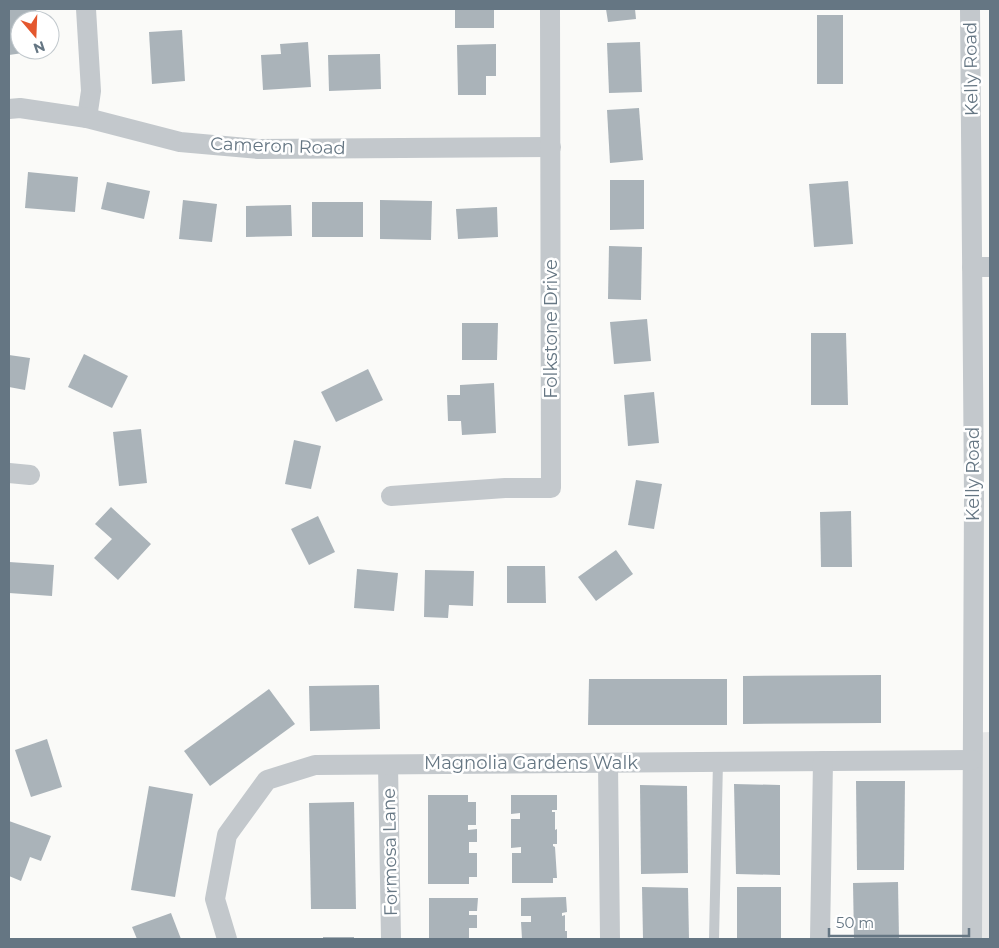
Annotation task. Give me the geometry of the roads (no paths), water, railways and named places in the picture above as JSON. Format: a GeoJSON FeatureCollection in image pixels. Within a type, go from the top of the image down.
{"type":"FeatureCollection","features":[{"type":"Feature","properties":{"kind":"street"},"geometry":{"type":"LineString","coordinates":[[86,9],[91,91],[87,118]]}},
{"type":"Feature","properties":{"kind":"street","name":"Folkstone Drive"},"geometry":{"type":"LineString","coordinates":[[391,496],[504,488],[551,488],[550,9]]}},
{"type":"Feature","properties":{"kind":"street","name":"Kelly Road"},"geometry":{"type":"LineString","coordinates":[[970,9],[981,267],[974,515],[972,939]]}},
{"type":"Feature","properties":{"kind":"street","name":"Cameron Road"},"geometry":{"type":"LineString","coordinates":[[9,109],[20,108],[87,118],[180,142],[258,149],[550,147]]}},
{"type":"Feature","properties":{"kind":"street"},"geometry":{"type":"LineString","coordinates":[[9,474],[30,475]]}},
{"type":"Feature","properties":{"kind":"street","name":"Magnolia Gardens Walk"},"geometry":{"type":"LineString","coordinates":[[227,939],[215,899],[227,835],[267,780],[315,765],[972,760]]}},
{"type":"Feature","properties":{"kind":"street"},"geometry":{"type":"LineString","coordinates":[[820,939],[823,761]]}},
{"type":"Feature","properties":{"kind":"street"},"geometry":{"type":"LineString","coordinates":[[608,763],[610,939]]}},
{"type":"Feature","properties":{"kind":"street","name":"Formosa Lane"},"geometry":{"type":"LineString","coordinates":[[388,765],[392,939]]}},
{"type":"Feature","properties":{"kind":"lane"},"geometry":{"type":"LineString","coordinates":[[714,939],[718,762]]}}]}
